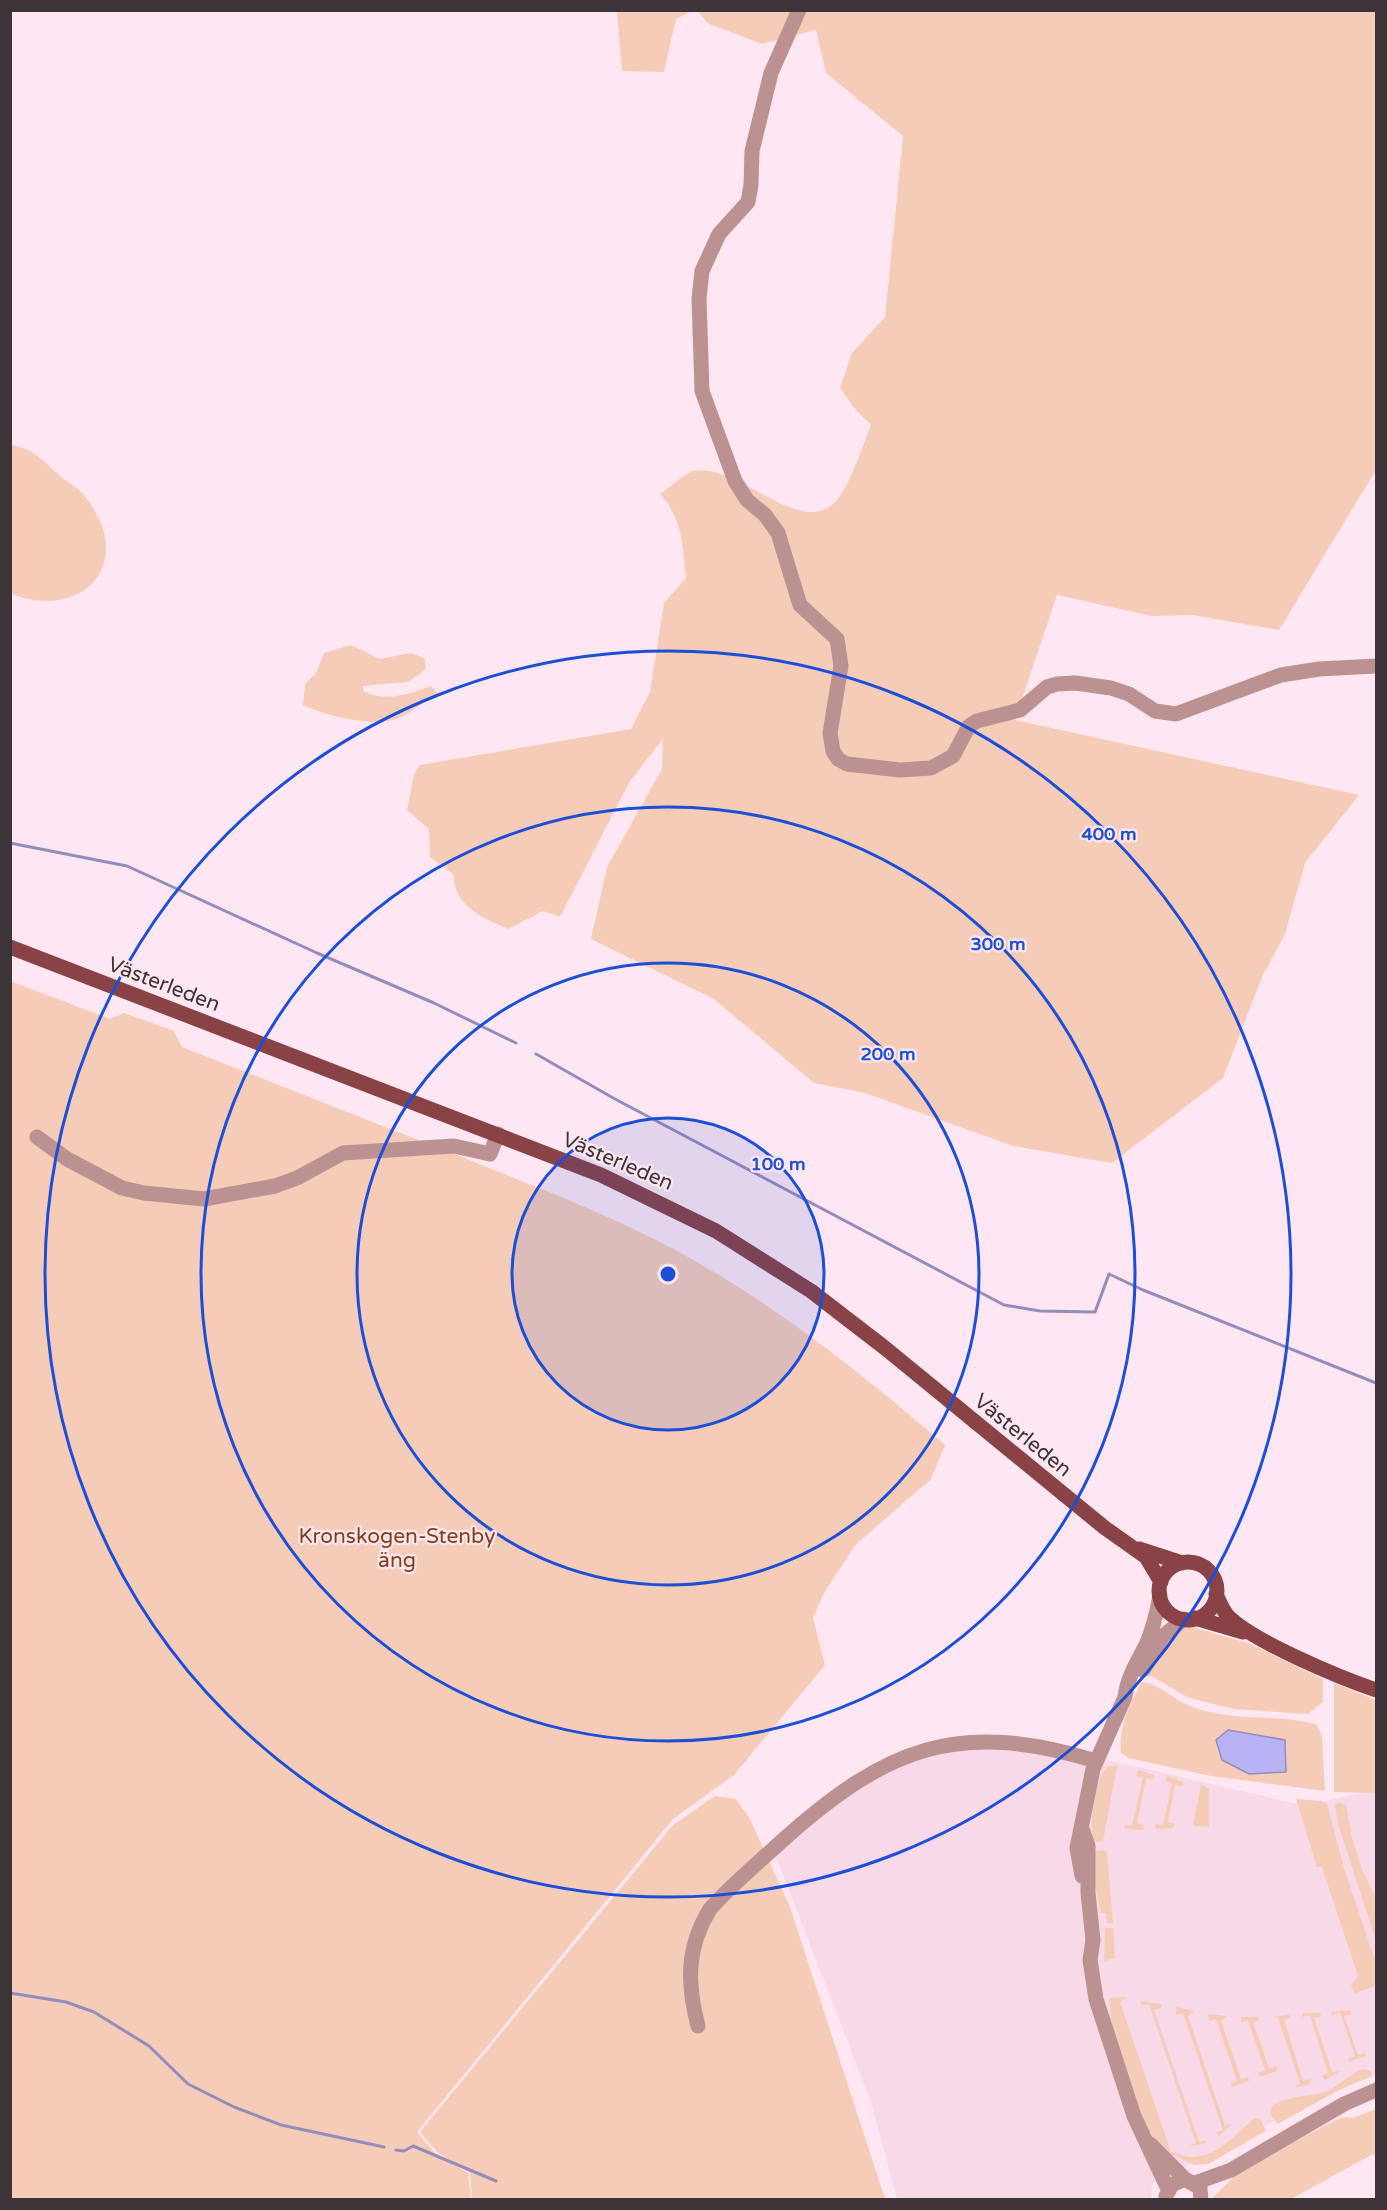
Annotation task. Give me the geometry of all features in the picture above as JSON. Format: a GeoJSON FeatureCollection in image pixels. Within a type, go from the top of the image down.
{"type":"FeatureCollection","features":[{"type":"Feature","properties":{"kind":"main road","name":"Västerleden"},"geometry":{"type":"LineString","coordinates":[[10,947],[498,1134],[644,1194],[716,1231],[780,1269],[846,1317],[1105,1528],[1134,1547],[1151,1563],[1160,1589]]}},
{"type":"Feature","properties":{"kind":"main road","name":"Västerleden"},"geometry":{"type":"LineString","coordinates":[[1134,1547],[1182,1563]]}},
{"type":"Feature","properties":{"kind":"main road"},"geometry":{"type":"LineString","coordinates":[[1254,1635],[1189,1619],[1168,1611],[1160,1589],[1168,1569],[1182,1563],[1195,1563],[1207,1569],[1215,1580],[1216,1594],[1225,1612],[1254,1635],[1318,1667],[1377,1690]]}},
{"type":"Feature","properties":{"kind":"main road"},"geometry":{"type":"LineString","coordinates":[[1189,1619],[1211,1608],[1216,1594]]}},
{"type":"Feature","properties":{"kind":"street"},"geometry":{"type":"LineString","coordinates":[[799,10],[771,73],[752,151],[751,194],[748,202],[719,234],[702,271],[699,298],[701,379],[705,405],[735,481],[747,500],[765,515],[778,533],[801,605],[837,639],[841,658],[830,733],[833,751],[838,759],[847,764],[900,770],[931,768],[952,756],[969,726],[977,721],[1020,710],[1047,687],[1059,684],[1075,683],[1111,688],[1129,694],[1155,711],[1176,714],[1281,675],[1319,669],[1377,666]]}},
{"type":"Feature","properties":{"kind":"street"},"geometry":{"type":"LineString","coordinates":[[37,1137],[67,1160],[117,1186],[144,1193],[204,1199],[276,1186],[297,1178],[343,1154],[454,1146],[490,1154],[498,1134]]}},
{"type":"Feature","properties":{"kind":"street"},"geometry":{"type":"LineString","coordinates":[[1160,1589],[1153,1626],[1126,1684],[1125,1697],[1096,1761],[1077,1848],[1080,1870],[1088,1893],[1093,1940],[1101,1960],[1103,2020],[1143,2138],[1167,2194]]}},
{"type":"Feature","properties":{"kind":"street"},"geometry":{"type":"LineString","coordinates":[[1125,1697],[1133,1689],[1164,1636],[1189,1619]]}},
{"type":"Feature","properties":{"kind":"street"},"geometry":{"type":"LineString","coordinates":[[698,2026],[692,2000],[690,1960],[701,1924],[710,1909],[795,1830],[858,1780],[910,1754],[971,1742],[1026,1746],[1096,1761]]}},
{"type":"Feature","properties":{"kind":"street"},"geometry":{"type":"LineString","coordinates":[[1201,2199],[1231,2170],[1344,2104],[1375,2093]]}},
{"type":"Feature","properties":{"kind":"street"},"geometry":{"type":"LineString","coordinates":[[1143,2138],[1200,2188],[1201,2199]]}},
{"type":"Feature","properties":{"kind":"street"},"geometry":{"type":"LineString","coordinates":[[1167,2194],[1175,2182],[1190,2181],[1231,2170]]}},
{"type":"Feature","properties":{"kind":"shaded area"},"geometry":{"type":"Polygon","coordinates":[[[1228,1730],[1285,1740],[1286,1772],[1249,1774],[1222,1760],[1216,1740],[1228,1730]]]}},
{"type":"Feature","properties":{"kind":"shaded area"},"geometry":{"type":"Polygon","coordinates":[[[1047,1746],[1306,1806],[1364,1792],[1376,1793],[1376,2074],[1348,2083],[1152,2184],[1151,2199],[897,2199],[871,2102],[773,1849],[813,1812],[925,1748],[1047,1746]]]}},
{"type":"Feature","properties":{"kind":"green space"},"geometry":{"type":"Polygon","coordinates":[[[617,11],[692,11],[676,19],[664,72],[622,71],[617,11]]]}},
{"type":"Feature","properties":{"kind":"green space"},"geometry":{"type":"Polygon","coordinates":[[[698,11],[1376,11],[1376,470],[1279,630],[1192,615],[1152,616],[1057,595],[1015,720],[1359,795],[1305,863],[1285,934],[1262,977],[1223,1078],[1112,1163],[1013,1146],[865,1093],[814,1083],[714,999],[591,939],[607,867],[662,769],[663,739],[630,781],[560,917],[543,911],[508,929],[479,915],[464,903],[455,885],[453,874],[430,857],[429,829],[407,810],[414,774],[420,765],[631,729],[650,692],[664,603],[686,578],[677,523],[673,512],[660,494],[694,471],[711,471],[729,477],[785,505],[803,511],[820,511],[834,503],[845,488],[871,425],[856,410],[840,388],[852,353],[885,317],[903,136],[826,73],[816,30],[762,44],[707,23],[698,11]]]}},
{"type":"Feature","properties":{"kind":"green space"},"geometry":{"type":"Polygon","coordinates":[[[10,445],[32,452],[77,488],[89,502],[99,520],[105,537],[105,556],[100,572],[91,585],[78,594],[45,601],[28,599],[11,593],[10,445]]]}},
{"type":"Feature","properties":{"kind":"green space"},"geometry":{"type":"Polygon","coordinates":[[[351,645],[380,659],[410,653],[425,658],[425,670],[408,682],[363,686],[363,691],[372,695],[389,697],[431,686],[438,693],[404,716],[389,721],[351,719],[303,705],[305,684],[316,673],[324,653],[351,645]]]}},
{"type":"Feature","properties":{"kind":"green space","name":"Kronskogen-Stenby äng"},"geometry":{"type":"Polygon","coordinates":[[[10,981],[110,1019],[124,1013],[174,1031],[182,1047],[541,1189],[650,1237],[713,1272],[783,1317],[849,1366],[945,1445],[931,1479],[855,1545],[823,1595],[813,1618],[825,1665],[734,1775],[673,1819],[417,2132],[435,2153],[468,2173],[471,2199],[11,2199],[10,981]]]}},
{"type":"Feature","properties":{"kind":"green space"},"geometry":{"type":"Polygon","coordinates":[[[1188,1626],[1248,1643],[1323,1679],[1323,1702],[1308,1714],[1234,1709],[1189,1698],[1148,1674],[1169,1637],[1188,1626]]]}},
{"type":"Feature","properties":{"kind":"green space"},"geometry":{"type":"Polygon","coordinates":[[[1142,1682],[1204,1711],[1286,1719],[1317,1725],[1322,1737],[1325,1791],[1211,1776],[1128,1758],[1121,1753],[1121,1734],[1129,1707],[1142,1682]],[[1228,1730],[1286,1772],[1249,1736],[1228,1730]]]}},
{"type":"Feature","properties":{"kind":"green space"},"geometry":{"type":"Polygon","coordinates":[[[1334,1683],[1376,1700],[1376,1793],[1334,1792],[1334,1683]]]}},
{"type":"Feature","properties":{"kind":"green space"},"geometry":{"type":"Polygon","coordinates":[[[1109,1766],[1117,1766],[1103,1841],[1093,1843],[1092,1814],[1096,1790],[1104,1771],[1109,1766]]]}},
{"type":"Feature","properties":{"kind":"green space"},"geometry":{"type":"Polygon","coordinates":[[[1139,1770],[1154,1775],[1154,1779],[1146,1778],[1137,1823],[1144,1825],[1143,1830],[1124,1829],[1125,1825],[1132,1826],[1143,1777],[1136,1776],[1139,1770]]]}},
{"type":"Feature","properties":{"kind":"green space"},"geometry":{"type":"Polygon","coordinates":[[[1168,1776],[1183,1782],[1183,1786],[1175,1785],[1168,1822],[1175,1824],[1173,1828],[1156,1829],[1155,1824],[1163,1825],[1172,1783],[1165,1781],[1168,1776]]]}},
{"type":"Feature","properties":{"kind":"green space"},"geometry":{"type":"Polygon","coordinates":[[[1201,1784],[1209,1789],[1209,1827],[1193,1826],[1201,1784]]]}},
{"type":"Feature","properties":{"kind":"green space"},"geometry":{"type":"Polygon","coordinates":[[[715,1796],[736,1799],[750,1819],[790,1907],[885,2199],[472,2199],[470,2173],[437,2152],[420,2132],[673,1825],[715,1796]]]}},
{"type":"Feature","properties":{"kind":"green space"},"geometry":{"type":"Polygon","coordinates":[[[1296,1799],[1321,1801],[1327,1804],[1344,1868],[1376,1963],[1376,1986],[1355,1993],[1351,1986],[1358,1976],[1322,1867],[1317,1867],[1296,1799]]]}},
{"type":"Feature","properties":{"kind":"green space"},"geometry":{"type":"Polygon","coordinates":[[[1338,1803],[1346,1805],[1352,1838],[1363,1872],[1376,1898],[1376,1941],[1338,1824],[1335,1805],[1338,1803]]]}},
{"type":"Feature","properties":{"kind":"green space"},"geometry":{"type":"Polygon","coordinates":[[[1102,1850],[1107,1852],[1113,1923],[1107,1923],[1106,1913],[1101,1913],[1095,1887],[1092,1852],[1102,1850]]]}},
{"type":"Feature","properties":{"kind":"green space"},"geometry":{"type":"Polygon","coordinates":[[[1105,1928],[1113,1928],[1115,1958],[1104,1961],[1105,1928]]]}},
{"type":"Feature","properties":{"kind":"green space"},"geometry":{"type":"Polygon","coordinates":[[[1127,1997],[1120,2002],[1171,2152],[1190,2157],[1212,2152],[1220,2148],[1255,2118],[1260,2119],[1266,2131],[1208,2164],[1194,2165],[1174,2155],[1168,2157],[1144,2123],[1112,2027],[1109,1998],[1127,1997]]]}},
{"type":"Feature","properties":{"kind":"green space"},"geometry":{"type":"Polygon","coordinates":[[[1140,2001],[1161,2004],[1162,2007],[1154,2010],[1199,2142],[1207,2140],[1204,2144],[1189,2146],[1196,2143],[1149,2004],[1142,2006],[1140,2001]]]}},
{"type":"Feature","properties":{"kind":"green space"},"geometry":{"type":"Polygon","coordinates":[[[1176,2007],[1194,2011],[1188,2016],[1225,2126],[1233,2123],[1219,2136],[1216,2132],[1223,2130],[1183,2013],[1176,2015],[1176,2007]]]}},
{"type":"Feature","properties":{"kind":"green space"},"geometry":{"type":"Polygon","coordinates":[[[1350,2010],[1351,2014],[1344,2016],[1358,2055],[1365,2053],[1366,2056],[1349,2062],[1348,2059],[1355,2056],[1340,2012],[1332,2015],[1331,2012],[1350,2010]]]}},
{"type":"Feature","properties":{"kind":"green space"},"geometry":{"type":"Polygon","coordinates":[[[1303,2013],[1320,2013],[1321,2016],[1314,2018],[1332,2072],[1340,2071],[1325,2080],[1322,2076],[1328,2073],[1310,2015],[1302,2017],[1303,2013]]]}},
{"type":"Feature","properties":{"kind":"green space"},"geometry":{"type":"Polygon","coordinates":[[[1208,2014],[1227,2016],[1221,2021],[1241,2079],[1248,2077],[1249,2081],[1232,2087],[1231,2083],[1237,2081],[1216,2019],[1209,2021],[1208,2014]]]}},
{"type":"Feature","properties":{"kind":"green space"},"geometry":{"type":"Polygon","coordinates":[[[1290,2015],[1284,2020],[1303,2081],[1311,2079],[1309,2085],[1295,2087],[1300,2083],[1278,2018],[1271,2017],[1290,2015]]]}},
{"type":"Feature","properties":{"kind":"green space"},"geometry":{"type":"Polygon","coordinates":[[[1241,2017],[1259,2017],[1259,2020],[1253,2022],[1269,2068],[1276,2066],[1277,2071],[1260,2077],[1258,2073],[1265,2070],[1248,2020],[1241,2022],[1241,2017]]]}},
{"type":"Feature","properties":{"kind":"green space"},"geometry":{"type":"Polygon","coordinates":[[[1365,2069],[1370,2071],[1372,2076],[1337,2091],[1278,2124],[1271,2115],[1271,2108],[1277,2103],[1286,2099],[1325,2092],[1365,2069]]]}},
{"type":"Feature","properties":{"kind":"green space"},"geometry":{"type":"Polygon","coordinates":[[[1376,2109],[1376,2159],[1373,2154],[1291,2199],[1211,2200],[1234,2176],[1307,2135],[1342,2117],[1352,2118],[1376,2109]]]}},
{"type":"Feature","properties":{"kind":"waterway"},"geometry":{"type":"LineString","coordinates":[[10,843],[127,866],[317,953],[434,1003],[516,1043]]}},
{"type":"Feature","properties":{"kind":"waterway"},"geometry":{"type":"LineString","coordinates":[[536,1054],[615,1099],[1004,1305],[1040,1311],[1095,1312],[1109,1274],[1143,1290],[1376,1383]]}},
{"type":"Feature","properties":{"kind":"waterway"},"geometry":{"type":"LineString","coordinates":[[10,1993],[66,2002],[94,2012],[149,2046],[188,2084],[234,2107],[281,2125],[384,2147]]}},
{"type":"Feature","properties":{"kind":"waterway"},"geometry":{"type":"LineString","coordinates":[[396,2150],[404,2151],[413,2146],[496,2181]]}}]}
